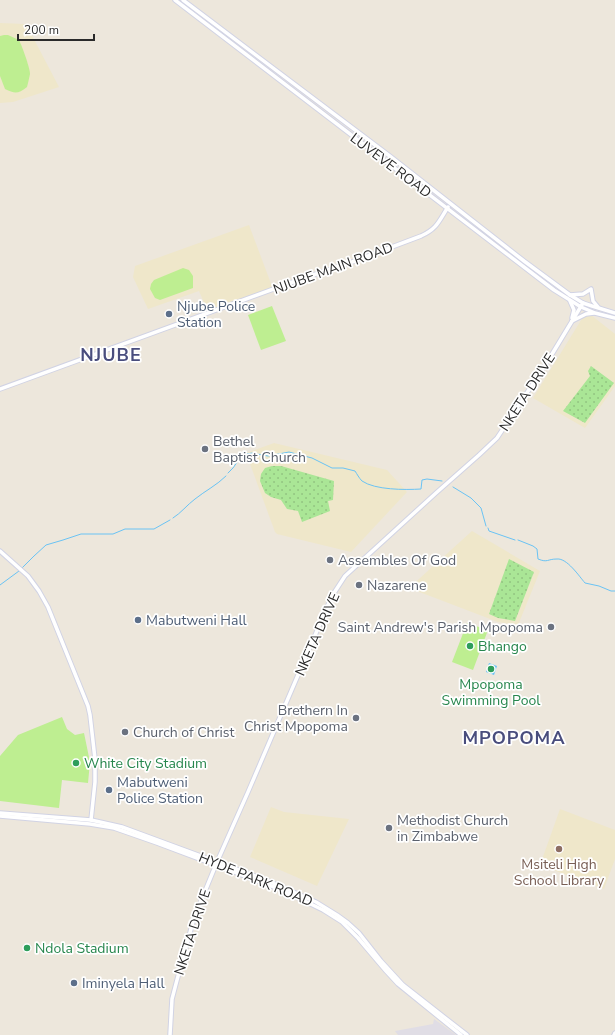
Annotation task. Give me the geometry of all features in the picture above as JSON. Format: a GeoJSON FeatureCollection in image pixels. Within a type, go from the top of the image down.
{"type":"FeatureCollection","features":[{"type":"Feature","properties":{"kind":"street","name":"LUVEVE ROAD"},"geometry":{"type":"LineString","coordinates":[[175,0],[554,290],[581,307],[615,318]]}},
{"type":"Feature","properties":{"kind":"street","name":"LUVEVE ROAD"},"geometry":{"type":"LineString","coordinates":[[183,0],[391,157],[570,295],[583,303],[600,310],[615,313]]}},
{"type":"Feature","properties":{"kind":"street","name":"NJUBE MAIN ROAD"},"geometry":{"type":"LineString","coordinates":[[0,389],[429,233],[435,228],[450,204]]}},
{"type":"Feature","properties":{"kind":"street"},"geometry":{"type":"LineString","coordinates":[[570,295],[583,294],[591,289],[594,303],[600,310]]}},
{"type":"Feature","properties":{"kind":"street"},"geometry":{"type":"LineString","coordinates":[[570,300],[574,310],[572,321]]}},
{"type":"Feature","properties":{"kind":"street","name":"NKETA DRIVE"},"geometry":{"type":"LineString","coordinates":[[170,1035],[172,998],[194,918],[332,596],[345,576],[497,438],[540,374],[583,303]]}},
{"type":"Feature","properties":{"kind":"street"},"geometry":{"type":"LineString","coordinates":[[572,321],[586,314],[596,313]]}},
{"type":"Feature","properties":{"kind":"street"},"geometry":{"type":"LineString","coordinates":[[0,551],[28,576],[39,591],[48,607],[88,706],[95,759],[95,782],[91,820]]}},
{"type":"Feature","properties":{"kind":"street","name":"HYDE PARK ROAD"},"geometry":{"type":"LineString","coordinates":[[0,813],[91,820],[122,827],[282,890],[342,922],[398,984],[462,1035]]}},
{"type":"Feature","properties":{"kind":"street","name":"HYDE PARK ROAD"},"geometry":{"type":"LineString","coordinates":[[0,816],[83,823],[114,828],[283,887],[316,902],[337,915],[359,933],[381,961],[403,985],[467,1035]]}},
{"type":"Feature","properties":{"kind":"shaded area"},"geometry":{"type":"Polygon","coordinates":[[[0,23],[26,24],[59,87],[13,102],[0,103],[0,23]]]}},
{"type":"Feature","properties":{"kind":"shaded area"},"geometry":{"type":"Polygon","coordinates":[[[249,225],[273,289],[208,312],[199,291],[148,309],[133,277],[135,266],[249,225]]]}},
{"type":"Feature","properties":{"kind":"shaded area"},"geometry":{"type":"Polygon","coordinates":[[[591,315],[615,334],[615,386],[585,428],[533,398],[583,317],[591,315]]]}},
{"type":"Feature","properties":{"kind":"shaded area"},"geometry":{"type":"Polygon","coordinates":[[[274,443],[387,470],[407,492],[351,552],[277,534],[246,453],[274,443]]]}},
{"type":"Feature","properties":{"kind":"shaded area"},"geometry":{"type":"Polygon","coordinates":[[[472,531],[540,571],[518,625],[498,622],[409,588],[472,531]]]}},
{"type":"Feature","properties":{"kind":"shaded area"},"geometry":{"type":"Polygon","coordinates":[[[271,807],[284,812],[349,819],[317,886],[250,857],[271,807]]]}},
{"type":"Feature","properties":{"kind":"shaded area"},"geometry":{"type":"Polygon","coordinates":[[[560,809],[615,830],[615,859],[604,889],[540,865],[560,809]]]}},
{"type":"Feature","properties":{"kind":"shaded area"},"geometry":{"type":"Polygon","coordinates":[[[434,1019],[456,1035],[398,1035],[395,1031],[433,1024],[434,1019]]]}},
{"type":"Feature","properties":{"kind":"green space"},"geometry":{"type":"Polygon","coordinates":[[[8,35],[19,40],[29,67],[30,74],[27,87],[19,92],[11,92],[5,89],[0,76],[0,36],[8,35]]]}},
{"type":"Feature","properties":{"kind":"green space"},"geometry":{"type":"Polygon","coordinates":[[[183,268],[189,270],[193,276],[193,288],[160,300],[155,298],[150,289],[154,280],[183,268]]]}},
{"type":"Feature","properties":{"kind":"green space"},"geometry":{"type":"Polygon","coordinates":[[[272,306],[286,341],[261,350],[248,315],[272,306]]]}},
{"type":"Feature","properties":{"kind":"green space"},"geometry":{"type":"Polygon","coordinates":[[[591,366],[614,383],[585,423],[563,411],[590,376],[588,371],[591,366]]]}},
{"type":"Feature","properties":{"kind":"green space"},"geometry":{"type":"Polygon","coordinates":[[[281,466],[334,481],[333,500],[328,501],[330,511],[302,522],[298,511],[287,509],[281,500],[271,497],[265,493],[260,481],[261,474],[265,468],[281,466]]]}},
{"type":"Feature","properties":{"kind":"green space"},"geometry":{"type":"Polygon","coordinates":[[[509,559],[534,572],[515,621],[498,618],[489,614],[509,559]]]}},
{"type":"Feature","properties":{"kind":"green space","name":"Bhango"},"geometry":{"type":"Polygon","coordinates":[[[467,623],[488,630],[473,670],[452,662],[467,623]]]}},
{"type":"Feature","properties":{"kind":"green space","name":"White City Stadium"},"geometry":{"type":"Polygon","coordinates":[[[62,717],[67,729],[75,735],[84,733],[90,762],[88,783],[62,780],[59,808],[0,801],[0,756],[18,735],[62,717]]]}},
{"type":"Feature","properties":{"kind":"water","name":"Mpopoma Swimming Pool"},"geometry":{"type":"Polygon","coordinates":[[[489,663],[497,666],[494,675],[486,672],[489,663]]]}},
{"type":"Feature","properties":{"kind":"waterway"},"geometry":{"type":"LineString","coordinates":[[247,454],[252,453],[268,456],[289,452],[312,458],[332,468],[343,468],[355,471],[362,481],[382,488],[421,489],[422,480],[427,479],[442,481]]}},
{"type":"Feature","properties":{"kind":"waterway"},"geometry":{"type":"LineString","coordinates":[[228,473],[244,454]]}},
{"type":"Feature","properties":{"kind":"waterway"},"geometry":{"type":"LineString","coordinates":[[173,518],[195,499],[226,476]]}},
{"type":"Feature","properties":{"kind":"waterway"},"geometry":{"type":"LineString","coordinates":[[453,487],[471,498],[481,508],[486,526]]}},
{"type":"Feature","properties":{"kind":"waterway"},"geometry":{"type":"LineString","coordinates":[[22,568],[46,545],[81,534],[113,534],[125,529],[154,529],[170,520]]}},
{"type":"Feature","properties":{"kind":"waterway"},"geometry":{"type":"LineString","coordinates":[[488,528],[489,531],[515,540]]}},
{"type":"Feature","properties":{"kind":"waterway"},"geometry":{"type":"LineString","coordinates":[[518,540],[537,549],[538,559],[546,561],[561,559],[569,564],[585,583],[615,591]]}},
{"type":"Feature","properties":{"kind":"waterway"},"geometry":{"type":"LineString","coordinates":[[0,585],[19,571]]}},
{"type":"Feature","properties":{"kind":"place","name":"Njube Police Station"},"geometry":{"type":"Point","coordinates":[169,314]}},
{"type":"Feature","properties":{"kind":"place","name":"Bethel Baptist Church"},"geometry":{"type":"Point","coordinates":[205,449]}},
{"type":"Feature","properties":{"kind":"place","name":"Assembles Of God"},"geometry":{"type":"Point","coordinates":[330,560]}},
{"type":"Feature","properties":{"kind":"place","name":"Nazarene"},"geometry":{"type":"Point","coordinates":[359,585]}},
{"type":"Feature","properties":{"kind":"place","name":"Mabutweni Hall"},"geometry":{"type":"Point","coordinates":[138,620]}},
{"type":"Feature","properties":{"kind":"place","name":"Saint Andrew's Parish Mpopoma"},"geometry":{"type":"Point","coordinates":[551,627]}},
{"type":"Feature","properties":{"kind":"place","name":"Bhango"},"geometry":{"type":"Point","coordinates":[470,646]}},
{"type":"Feature","properties":{"kind":"place","name":"Mpopoma Swimming Pool"},"geometry":{"type":"Point","coordinates":[491,669]}},
{"type":"Feature","properties":{"kind":"place","name":"Brethern In Christ Mpopoma"},"geometry":{"type":"Point","coordinates":[356,718]}},
{"type":"Feature","properties":{"kind":"place","name":"Church of Christ"},"geometry":{"type":"Point","coordinates":[125,732]}},
{"type":"Feature","properties":{"kind":"place","name":"White City Stadium"},"geometry":{"type":"Point","coordinates":[76,763]}},
{"type":"Feature","properties":{"kind":"place","name":"Mabutweni Police Station"},"geometry":{"type":"Point","coordinates":[109,790]}},
{"type":"Feature","properties":{"kind":"place","name":"Methodist Church in Zimbabwe"},"geometry":{"type":"Point","coordinates":[389,828]}},
{"type":"Feature","properties":{"kind":"place","name":"Msiteli High School Library"},"geometry":{"type":"Point","coordinates":[559,849]}},
{"type":"Feature","properties":{"kind":"place","name":"Ndola Stadium"},"geometry":{"type":"Point","coordinates":[27,948]}},
{"type":"Feature","properties":{"kind":"place","name":"Iminyela Hall"},"geometry":{"type":"Point","coordinates":[74,983]}},
{"type":"Feature","properties":{"kind":"district","name":"NJUBE"},"geometry":{"type":"Point","coordinates":[111,355]}},
{"type":"Feature","properties":{"kind":"district","name":"MPOPOMA"},"geometry":{"type":"Point","coordinates":[514,738]}}]}
